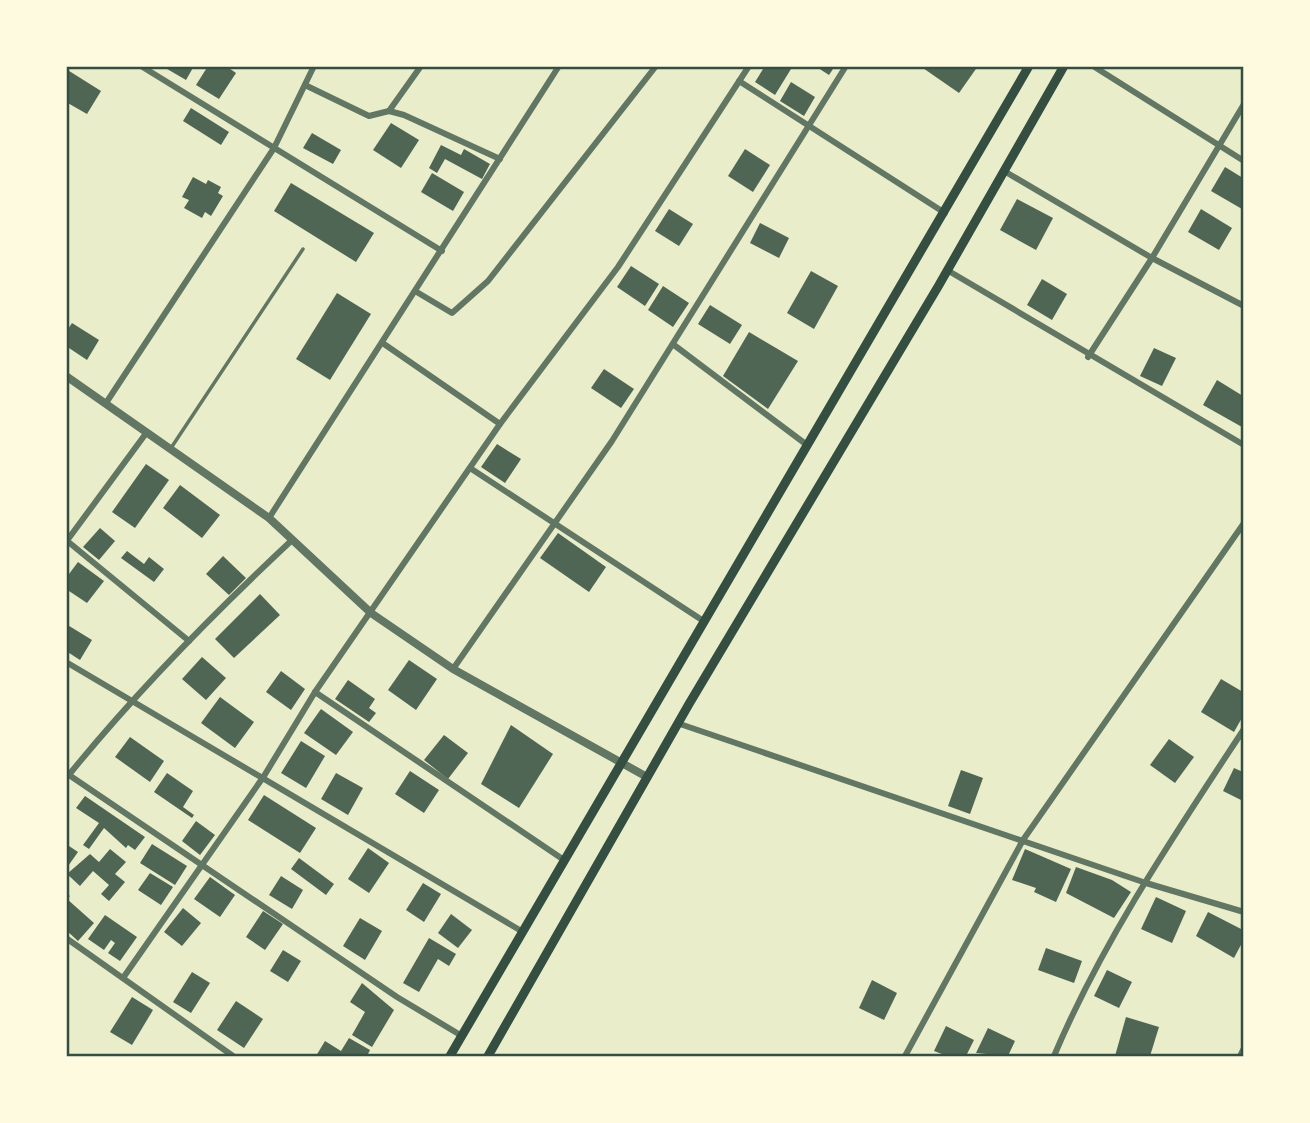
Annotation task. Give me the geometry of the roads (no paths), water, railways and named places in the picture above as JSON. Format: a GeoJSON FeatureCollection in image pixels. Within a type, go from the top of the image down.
{"type":"FeatureCollection","features":[{"type":"Feature","properties":{"kind":"main road"},"geometry":{"type":"LineString","coordinates":[[450,1056],[1029,66]]}},
{"type":"Feature","properties":{"kind":"main road"},"geometry":{"type":"LineString","coordinates":[[488,1056],[677,723],[947,270],[1064,66]]}},
{"type":"Feature","properties":{"kind":"street"},"geometry":{"type":"LineString","coordinates":[[141,66],[442,251]]}},
{"type":"Feature","properties":{"kind":"street"},"geometry":{"type":"LineString","coordinates":[[106,403],[274,148],[314,66]]}},
{"type":"Feature","properties":{"kind":"street"},"geometry":{"type":"LineString","coordinates":[[389,111],[421,66]]}},
{"type":"Feature","properties":{"kind":"street"},"geometry":{"type":"LineString","coordinates":[[269,518],[384,344],[558,66]]}},
{"type":"Feature","properties":{"kind":"street"},"geometry":{"type":"LineString","coordinates":[[415,291],[453,313],[488,281],[656,66]]}},
{"type":"Feature","properties":{"kind":"street"},"geometry":{"type":"LineString","coordinates":[[123,978],[264,776],[314,692],[500,424],[618,267],[748,66]]}},
{"type":"Feature","properties":{"kind":"street"},"geometry":{"type":"LineString","coordinates":[[453,669],[554,525],[674,345],[846,66]]}},
{"type":"Feature","properties":{"kind":"street"},"geometry":{"type":"LineString","coordinates":[[1093,66],[1244,161]]}},
{"type":"Feature","properties":{"kind":"street"},"geometry":{"type":"LineString","coordinates":[[739,81],[944,213]]}},
{"type":"Feature","properties":{"kind":"street"},"geometry":{"type":"LineString","coordinates":[[305,85],[369,116],[389,111],[404,115],[500,159]]}},
{"type":"Feature","properties":{"kind":"street"},"geometry":{"type":"LineString","coordinates":[[1088,356],[1152,258],[1244,104]]}},
{"type":"Feature","properties":{"kind":"street"},"geometry":{"type":"LineString","coordinates":[[1004,171],[1152,258],[1244,306]]}},
{"type":"Feature","properties":{"kind":"street"},"geometry":{"type":"LineString","coordinates":[[947,270],[1088,356],[1243,445]]}},
{"type":"Feature","properties":{"kind":"street"},"geometry":{"type":"LineString","coordinates":[[384,344],[500,424]]}},
{"type":"Feature","properties":{"kind":"street"},"geometry":{"type":"LineString","coordinates":[[674,345],[807,445]]}},
{"type":"Feature","properties":{"kind":"street"},"geometry":{"type":"LineString","coordinates":[[66,376],[269,518],[371,613],[453,669],[647,777]]}},
{"type":"Feature","properties":{"kind":"street"},"geometry":{"type":"LineString","coordinates":[[147,432],[67,541],[189,641]]}},
{"type":"Feature","properties":{"kind":"street"},"geometry":{"type":"LineString","coordinates":[[470,468],[705,622]]}},
{"type":"Feature","properties":{"kind":"street"},"geometry":{"type":"LineString","coordinates":[[905,1056],[1023,840],[1244,523]]}},
{"type":"Feature","properties":{"kind":"street"},"geometry":{"type":"LineString","coordinates":[[291,541],[189,641],[68,776],[397,997],[463,1036]]}},
{"type":"Feature","properties":{"kind":"street"},"geometry":{"type":"LineString","coordinates":[[66,662],[264,776],[523,932]]}},
{"type":"Feature","properties":{"kind":"street"},"geometry":{"type":"LineString","coordinates":[[314,692],[564,860]]}},
{"type":"Feature","properties":{"kind":"street"},"geometry":{"type":"LineString","coordinates":[[677,723],[1146,883],[1244,912]]}},
{"type":"Feature","properties":{"kind":"street"},"geometry":{"type":"LineString","coordinates":[[1054,1056],[1088,985],[1146,883],[1244,729]]}},
{"type":"Feature","properties":{"kind":"street"},"geometry":{"type":"LineString","coordinates":[[68,940],[233,1056]]}},
{"type":"Feature","properties":{"kind":"street"},"geometry":{"type":"LineString","coordinates":[[1240,1056],[1244,1048]]}},
{"type":"Feature","properties":{"kind":"lane"},"geometry":{"type":"LineString","coordinates":[[171,448],[303,249]]}}]}
